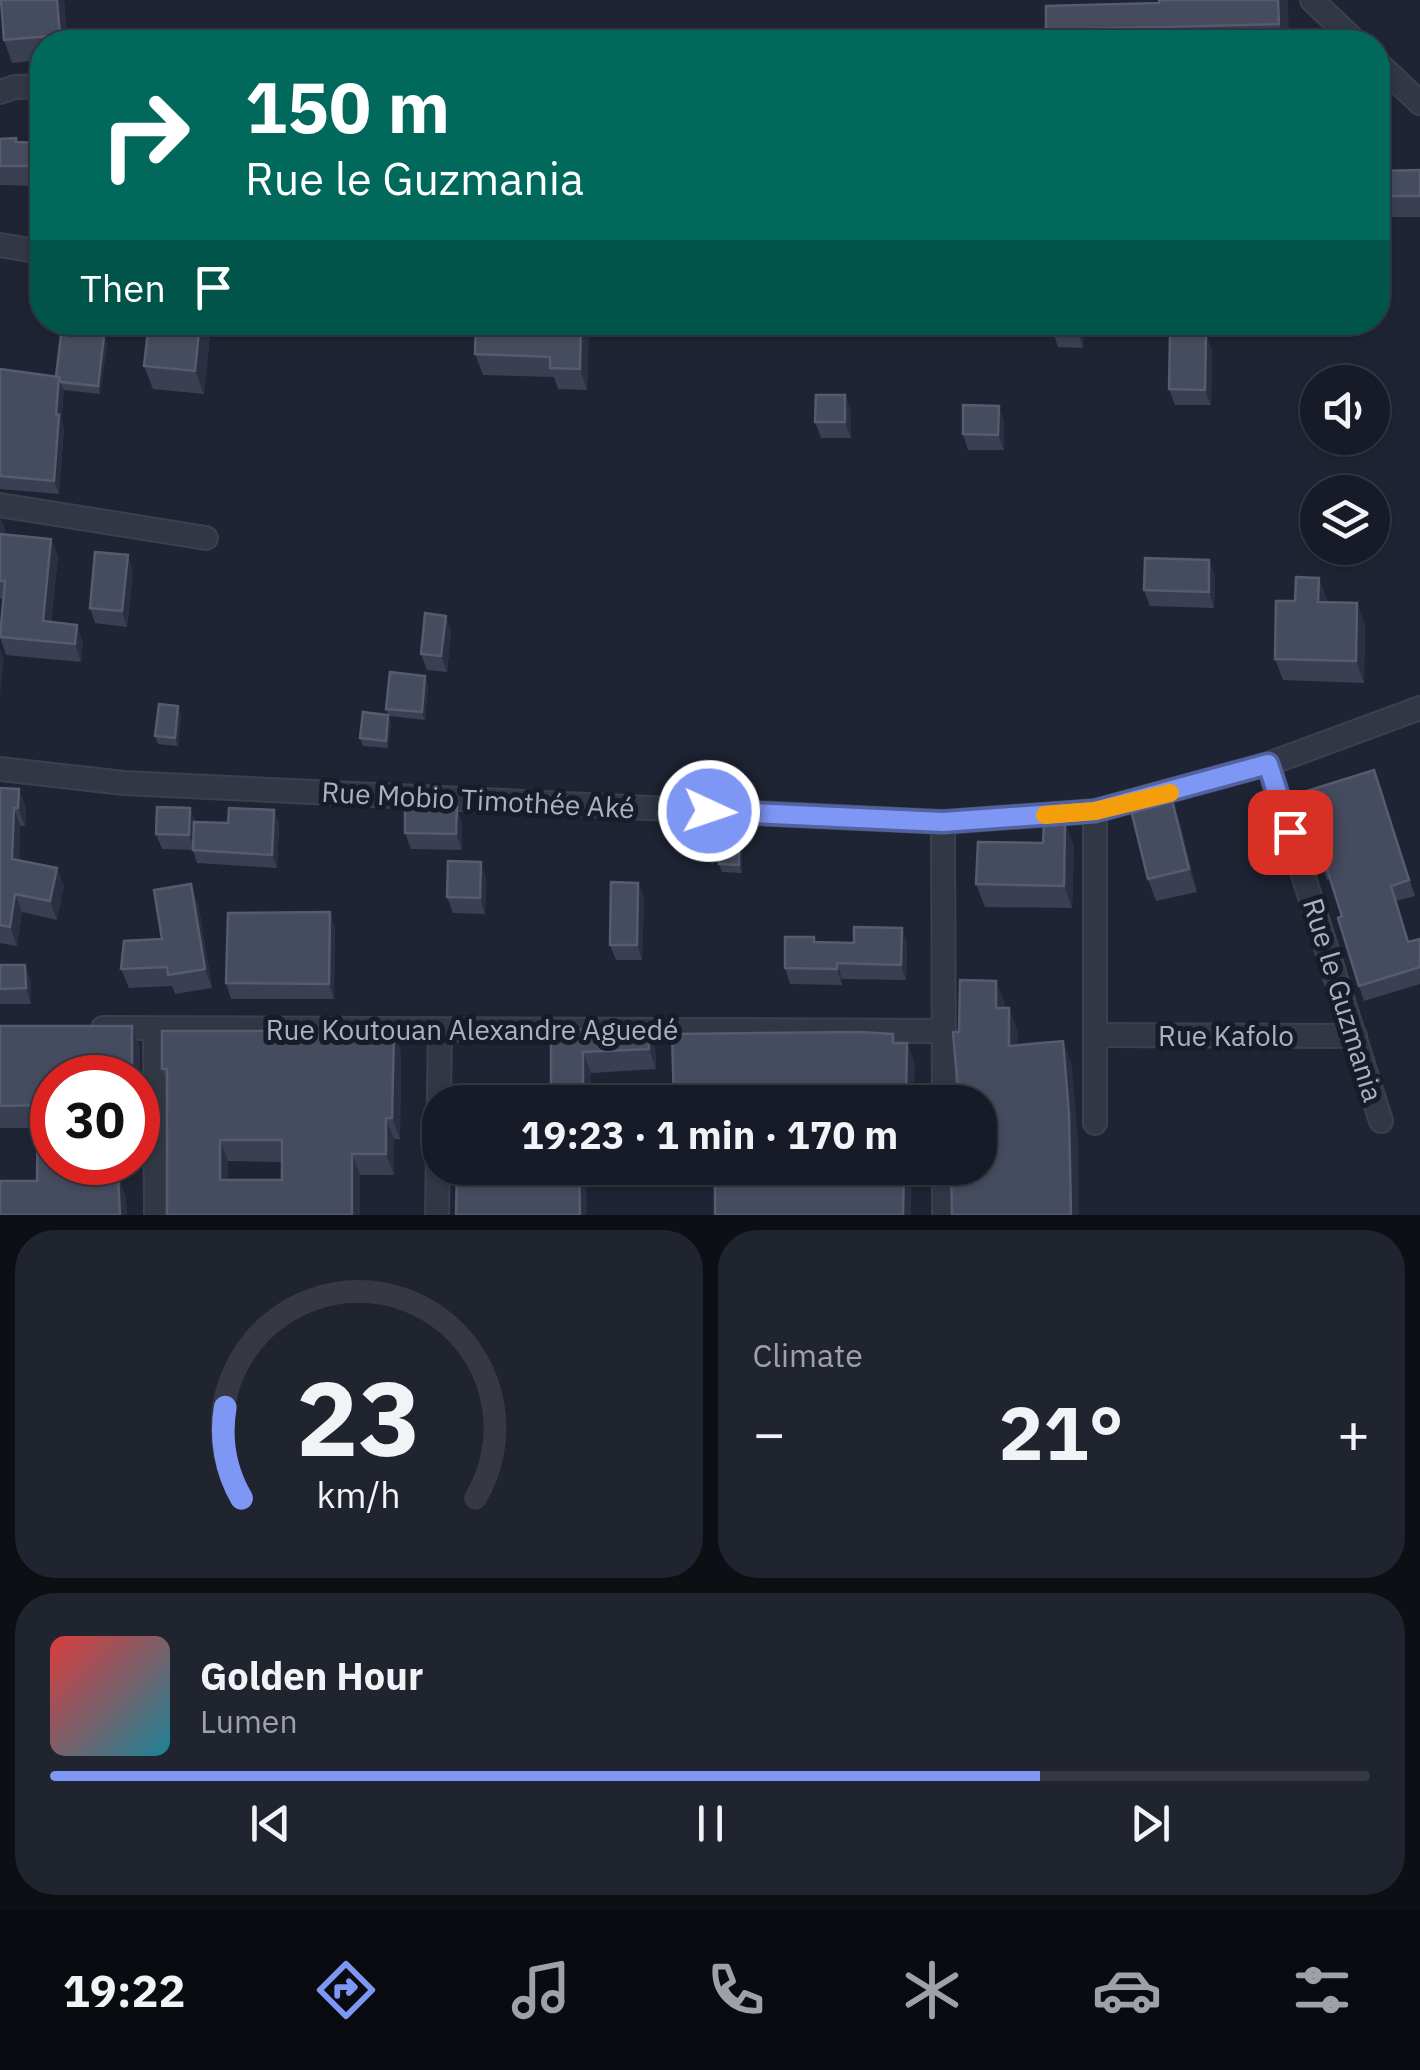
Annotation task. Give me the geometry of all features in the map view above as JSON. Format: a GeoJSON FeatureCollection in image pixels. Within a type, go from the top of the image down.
{"type":"FeatureCollection","features":[{"type":"Feature","properties":{"kind":"street"},"geometry":{"type":"LineString","coordinates":[[1312,0],[1343,30]]}},
{"type":"Feature","properties":{"kind":"street"},"geometry":{"type":"LineString","coordinates":[[1390,74],[1420,103]]}},
{"type":"Feature","properties":{"kind":"street"},"geometry":{"type":"LineString","coordinates":[[0,92],[30,86]]}},
{"type":"Feature","properties":{"kind":"street"},"geometry":{"type":"LineString","coordinates":[[0,245],[30,250]]}},
{"type":"Feature","properties":{"kind":"street"},"geometry":{"type":"LineString","coordinates":[[0,505],[206,538]]}},
{"type":"Feature","properties":{"kind":"street","name":"Rue Mobio Timothée Aké"},"geometry":{"type":"LineString","coordinates":[[0,770],[124,784],[943,822],[1095,811],[1268,764],[1420,708]]}},
{"type":"Feature","properties":{"kind":"street","name":"Rue le Guzmania"},"geometry":{"type":"LineString","coordinates":[[1268,764],[1380,1121]]}},
{"type":"Feature","properties":{"kind":"street"},"geometry":{"type":"LineString","coordinates":[[1095,811],[1096,1123]]}},
{"type":"Feature","properties":{"kind":"street"},"geometry":{"type":"LineString","coordinates":[[943,822],[944,1085]]}},
{"type":"Feature","properties":{"kind":"street","name":"Rue Koutouan Alexandre Aguedé"},"geometry":{"type":"LineString","coordinates":[[78,1028],[944,1032]]}},
{"type":"Feature","properties":{"kind":"street"},"geometry":{"type":"LineString","coordinates":[[155,1029],[156,1215]]}},
{"type":"Feature","properties":{"kind":"street"},"geometry":{"type":"LineString","coordinates":[[437,1215],[440,1030]]}},
{"type":"Feature","properties":{"kind":"street","name":"Rue Kafolo"},"geometry":{"type":"LineString","coordinates":[[1096,1036],[1355,1036]]}},
{"type":"Feature","properties":{"kind":"street"},"geometry":{"type":"LineString","coordinates":[[944,1185],[944,1215]]}},
{"type":"Feature","properties":{"kind":"building"},"geometry":{"type":"Polygon","coordinates":[[[1,0],[57,0],[60,30],[30,30],[30,38],[4,40],[1,0]]]}},
{"type":"Feature","properties":{"kind":"building"},"geometry":{"type":"Polygon","coordinates":[[[1159,0],[1278,0],[1279,24],[1046,30],[1046,6],[1159,0]]]}},
{"type":"Feature","properties":{"kind":"building"},"geometry":{"type":"Polygon","coordinates":[[[0,139],[30,143],[30,166],[0,166],[0,139]]]}},
{"type":"Feature","properties":{"kind":"building"},"geometry":{"type":"Polygon","coordinates":[[[1420,170],[1420,196],[1390,196],[1390,171],[1420,170]]]}},
{"type":"Feature","properties":{"kind":"building"},"geometry":{"type":"Polygon","coordinates":[[[61,335],[104,336],[98,386],[61,382],[56,377],[61,335]]]}},
{"type":"Feature","properties":{"kind":"building"},"geometry":{"type":"Polygon","coordinates":[[[148,335],[199,335],[195,371],[144,366],[148,335]]]}},
{"type":"Feature","properties":{"kind":"building"},"geometry":{"type":"Polygon","coordinates":[[[476,335],[581,335],[580,369],[550,368],[550,357],[475,354],[476,335]]]}},
{"type":"Feature","properties":{"kind":"building"},"geometry":{"type":"Polygon","coordinates":[[[1170,335],[1206,335],[1205,390],[1169,389],[1170,335]]]}},
{"type":"Feature","properties":{"kind":"building"},"geometry":{"type":"Polygon","coordinates":[[[0,369],[59,377],[54,481],[0,476],[0,369]]]}},
{"type":"Feature","properties":{"kind":"building"},"geometry":{"type":"Polygon","coordinates":[[[816,395],[845,395],[845,422],[815,422],[816,395]]]}},
{"type":"Feature","properties":{"kind":"building"},"geometry":{"type":"Polygon","coordinates":[[[963,405],[999,406],[998,435],[963,434],[963,405]]]}},
{"type":"Feature","properties":{"kind":"building"},"geometry":{"type":"Polygon","coordinates":[[[0,534],[51,539],[43,621],[77,625],[75,644],[0,637],[5,581],[0,581],[0,534]]]}},
{"type":"Feature","properties":{"kind":"building"},"geometry":{"type":"Polygon","coordinates":[[[95,552],[128,555],[122,611],[90,608],[95,552]]]}},
{"type":"Feature","properties":{"kind":"building"},"geometry":{"type":"Polygon","coordinates":[[[1145,558],[1209,560],[1209,592],[1144,590],[1145,558]]]}},
{"type":"Feature","properties":{"kind":"building"},"geometry":{"type":"Polygon","coordinates":[[[1296,577],[1319,578],[1318,602],[1357,603],[1356,661],[1275,659],[1276,601],[1295,601],[1296,577]]]}},
{"type":"Feature","properties":{"kind":"building"},"geometry":{"type":"Polygon","coordinates":[[[425,613],[446,616],[441,656],[421,654],[425,613]]]}},
{"type":"Feature","properties":{"kind":"building"},"geometry":{"type":"Polygon","coordinates":[[[390,672],[425,676],[422,712],[386,709],[390,672]]]}},
{"type":"Feature","properties":{"kind":"building"},"geometry":{"type":"Polygon","coordinates":[[[159,704],[178,706],[175,738],[155,736],[159,704]]]}},
{"type":"Feature","properties":{"kind":"building"},"geometry":{"type":"Polygon","coordinates":[[[363,712],[388,715],[386,741],[360,738],[363,712]]]}},
{"type":"Feature","properties":{"kind":"building"},"geometry":{"type":"Polygon","coordinates":[[[1374,770],[1409,880],[1391,886],[1408,942],[1420,939],[1420,967],[1359,986],[1338,918],[1342,916],[1325,863],[1321,864],[1300,793],[1374,770]]]}},
{"type":"Feature","properties":{"kind":"building"},"geometry":{"type":"Polygon","coordinates":[[[0,788],[19,789],[18,808],[14,808],[12,859],[57,868],[50,901],[15,894],[10,927],[0,925],[0,788]]]}},
{"type":"Feature","properties":{"kind":"building"},"geometry":{"type":"Polygon","coordinates":[[[1172,800],[1189,869],[1148,879],[1131,810],[1172,800]]]}},
{"type":"Feature","properties":{"kind":"building"},"geometry":{"type":"Polygon","coordinates":[[[405,806],[457,807],[456,834],[405,833],[405,806]]]}},
{"type":"Feature","properties":{"kind":"building"},"geometry":{"type":"Polygon","coordinates":[[[157,807],[190,808],[189,835],[156,834],[157,807]]]}},
{"type":"Feature","properties":{"kind":"building"},"geometry":{"type":"Polygon","coordinates":[[[229,808],[274,810],[272,855],[193,850],[194,822],[228,823],[229,808]]]}},
{"type":"Feature","properties":{"kind":"building"},"geometry":{"type":"Polygon","coordinates":[[[1044,822],[1065,822],[1064,886],[976,884],[978,842],[1043,843],[1044,822]]]}},
{"type":"Feature","properties":{"kind":"building"},"geometry":{"type":"Polygon","coordinates":[[[720,845],[739,845],[739,865],[719,864],[720,845]]]}},
{"type":"Feature","properties":{"kind":"building"},"geometry":{"type":"Polygon","coordinates":[[[448,861],[481,862],[480,898],[447,897],[448,861]]]}},
{"type":"Feature","properties":{"kind":"building"},"geometry":{"type":"Polygon","coordinates":[[[611,882],[638,883],[637,945],[610,945],[611,882]]]}},
{"type":"Feature","properties":{"kind":"building"},"geometry":{"type":"Polygon","coordinates":[[[191,884],[205,969],[168,975],[167,967],[121,969],[124,941],[162,939],[154,890],[191,884]]]}},
{"type":"Feature","properties":{"kind":"building"},"geometry":{"type":"Polygon","coordinates":[[[330,912],[329,984],[226,983],[228,913],[330,912]]]}},
{"type":"Feature","properties":{"kind":"building"},"geometry":{"type":"Polygon","coordinates":[[[854,927],[902,928],[901,965],[837,963],[837,969],[785,968],[785,937],[854,943],[854,927]]]}},
{"type":"Feature","properties":{"kind":"building"},"geometry":{"type":"Polygon","coordinates":[[[0,965],[25,965],[26,988],[0,989],[0,965]]]}},
{"type":"Feature","properties":{"kind":"building"},"geometry":{"type":"Polygon","coordinates":[[[960,980],[996,981],[996,1008],[1009,1008],[1009,1046],[1063,1041],[1071,1215],[952,1215],[951,1185],[997,1185],[997,1085],[958,1085],[953,1032],[959,1032],[960,980]]]}},
{"type":"Feature","properties":{"kind":"building"},"geometry":{"type":"Polygon","coordinates":[[[0,1026],[132,1026],[132,1055],[30,1055],[30,1105],[0,1106],[0,1026]]]}},
{"type":"Feature","properties":{"kind":"building"},"geometry":{"type":"Polygon","coordinates":[[[648,1027],[649,1049],[583,1052],[583,1085],[551,1085],[551,1031],[648,1027]]]}},
{"type":"Feature","properties":{"kind":"building"},"geometry":{"type":"Polygon","coordinates":[[[162,1031],[394,1031],[392,1118],[386,1118],[386,1154],[352,1154],[352,1215],[167,1215],[167,1069],[162,1069],[162,1031]],[[220,1140],[220,1180],[282,1180],[282,1140],[220,1140]]]}},
{"type":"Feature","properties":{"kind":"building"},"geometry":{"type":"Polygon","coordinates":[[[672,1034],[893,1034],[893,1043],[907,1043],[906,1085],[674,1085],[672,1034]]]}},
{"type":"Feature","properties":{"kind":"building"},"geometry":{"type":"Polygon","coordinates":[[[0,1181],[118,1185],[120,1215],[0,1215],[0,1181]]]}},
{"type":"Feature","properties":{"kind":"building"},"geometry":{"type":"Polygon","coordinates":[[[457,1185],[579,1185],[580,1215],[456,1215],[457,1185]]]}},
{"type":"Feature","properties":{"kind":"building"},"geometry":{"type":"Polygon","coordinates":[[[715,1185],[904,1185],[903,1215],[715,1215],[715,1185]]]}},
{"type":"Feature","properties":{"kind":"slow traffic"},"geometry":{"type":"LineString","coordinates":[[1045,815],[1095,811],[1170,793]]}},
{"type":"Feature","properties":{"kind":"route"},"geometry":{"type":"LineString","coordinates":[[709,811],[943,822],[1095,811],[1268,764],[1290,832]]}}]}
